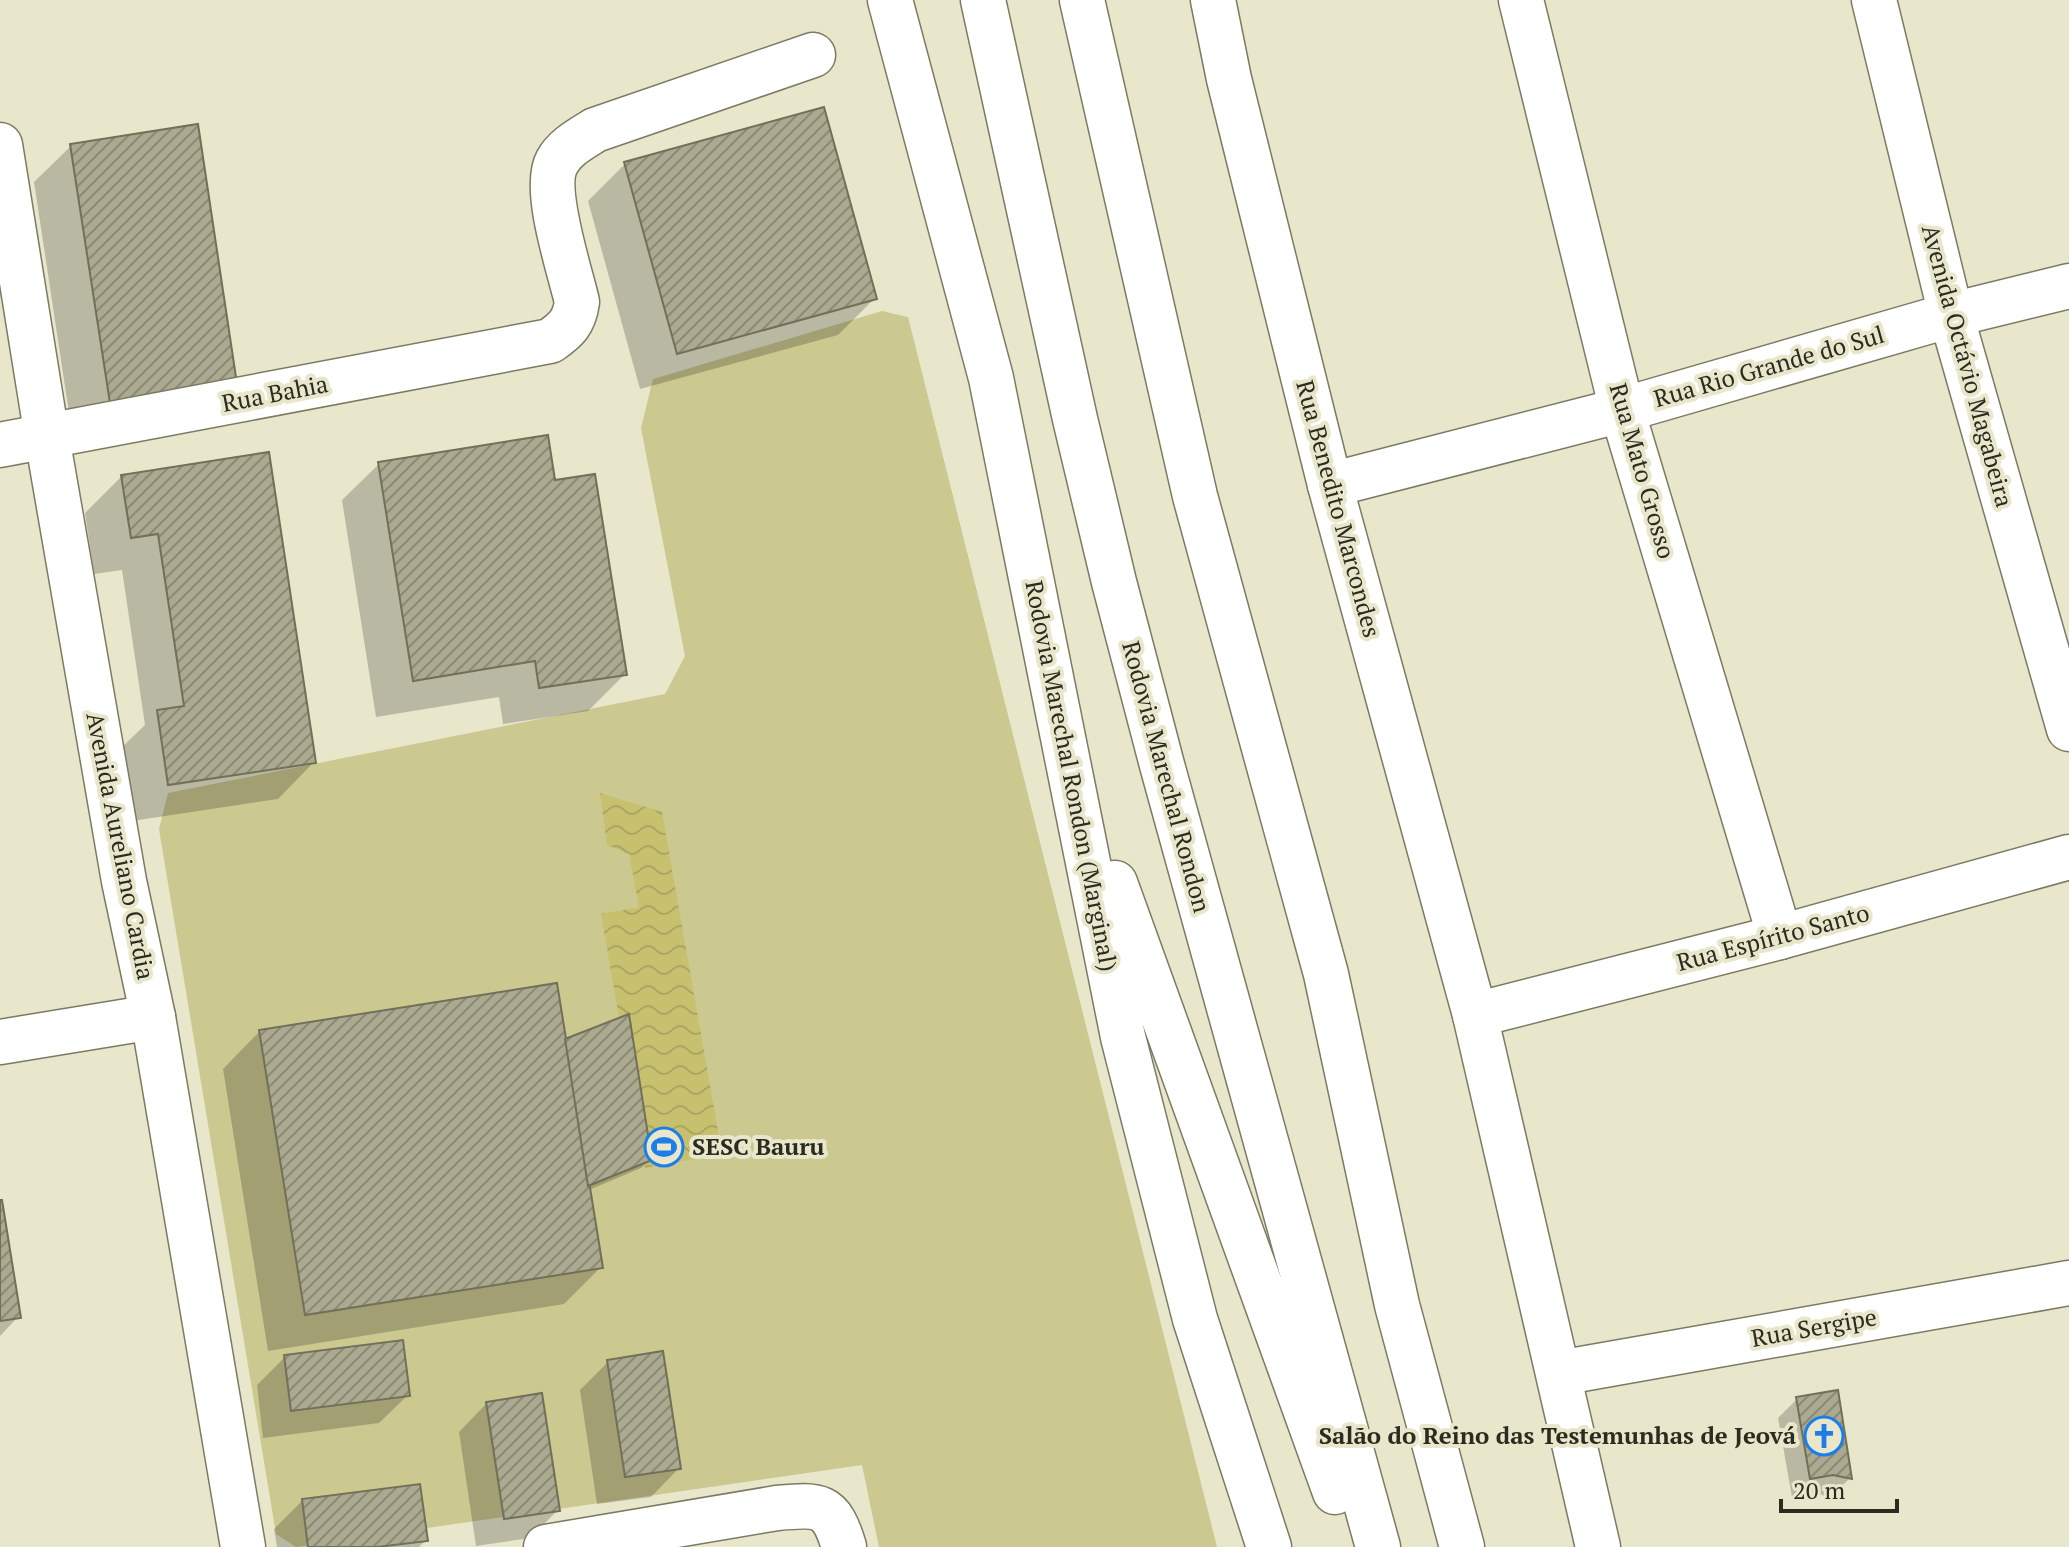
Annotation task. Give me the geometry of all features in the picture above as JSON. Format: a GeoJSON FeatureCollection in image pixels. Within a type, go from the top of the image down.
{"type":"FeatureCollection","features":[{"type":"Feature","properties":{"kind":"main road","name":"Rodovia Marechal Rondon (Marginal)"},"geometry":{"type":"LineString","coordinates":[[890,0],[991,378],[1123,1037],[1195,1319],[1269,1547]]}},
{"type":"Feature","properties":{"kind":"main road","name":"Rodovia Marechal Rondon"},"geometry":{"type":"LineString","coordinates":[[983,0],[1114,582],[1378,1547]]}},
{"type":"Feature","properties":{"kind":"main road"},"geometry":{"type":"LineString","coordinates":[[1082,0],[1195,496],[1326,974],[1397,1305],[1462,1547]]}},
{"type":"Feature","properties":{"kind":"main road","name":"Rua Benedito Marcondes"},"geometry":{"type":"LineString","coordinates":[[1213,0],[1229,79],[1330,485],[1475,1015],[1598,1547]]}},
{"type":"Feature","properties":{"kind":"main road","name":"Rua Mato Grosso"},"geometry":{"type":"LineString","coordinates":[[1521,0],[1622,410],[1780,937]]}},
{"type":"Feature","properties":{"kind":"main road","name":"Avenida Octávio Magabeira"},"geometry":{"type":"LineString","coordinates":[[1874,0],[1951,315],[2069,729]]}},
{"type":"Feature","properties":{"kind":"main road","name":"Rua Bahia"},"geometry":{"type":"LineString","coordinates":[[0,445],[550,341],[569,328],[577,302],[554,204],[552,180],[556,163],[569,147],[595,130],[813,55]]}},
{"type":"Feature","properties":{"kind":"main road","name":"Avenida Aureliano Cardia"},"geometry":{"type":"LineString","coordinates":[[0,145],[47,437],[124,881],[153,1017],[243,1547]]}},
{"type":"Feature","properties":{"kind":"main road","name":"Rua Rio Grande do Sul"},"geometry":{"type":"LineString","coordinates":[[1330,485],[1622,410],[1951,315],[2069,286]]}},
{"type":"Feature","properties":{"kind":"main road"},"geometry":{"type":"LineString","coordinates":[[1065,746],[1355,1547]]}},
{"type":"Feature","properties":{"kind":"main road","name":"Rua Espírito Santo"},"geometry":{"type":"LineString","coordinates":[[1475,1015],[1780,937],[2069,857]]}},
{"type":"Feature","properties":{"kind":"main road"},"geometry":{"type":"LineString","coordinates":[[0,1042],[153,1017]]}},
{"type":"Feature","properties":{"kind":"main road","name":"Rua Sergipe"},"geometry":{"type":"LineString","coordinates":[[1559,1373],[2069,1283]]}},
{"type":"Feature","properties":{"kind":"main road"},"geometry":{"type":"LineString","coordinates":[[546,1547],[808,1505],[828,1511],[837,1524],[844,1547]]}},
{"type":"Feature","properties":{"kind":"shaded area","name":"SESC Bauru"},"geometry":{"type":"Polygon","coordinates":[[[882,311],[908,317],[1217,1547],[879,1547],[862,1465],[296,1547],[276,1534],[159,829],[168,793],[665,694],[685,656],[641,428],[653,379],[882,311]]]}},
{"type":"Feature","properties":{"kind":"water"},"geometry":{"type":"Polygon","coordinates":[[[600,793],[662,812],[722,1154],[645,1168],[601,914],[639,907],[629,854],[607,845],[600,793]]]}},
{"type":"Feature","properties":{"kind":"building"},"geometry":{"type":"Polygon","coordinates":[[[824,107],[877,299],[677,354],[624,162],[824,107]]]}},
{"type":"Feature","properties":{"kind":"building"},"geometry":{"type":"Polygon","coordinates":[[[198,124],[237,384],[110,403],[70,144],[198,124]]]}},
{"type":"Feature","properties":{"kind":"building"},"geometry":{"type":"Polygon","coordinates":[[[548,435],[555,480],[595,474],[627,675],[539,688],[535,661],[413,681],[378,462],[548,435]]]}},
{"type":"Feature","properties":{"kind":"building"},"geometry":{"type":"Polygon","coordinates":[[[269,452],[316,763],[168,785],[157,710],[184,706],[158,534],[131,538],[121,475],[269,452]]]}},
{"type":"Feature","properties":{"kind":"building"},"geometry":{"type":"Polygon","coordinates":[[[557,983],[603,1268],[305,1315],[259,1030],[557,983]]]}},
{"type":"Feature","properties":{"kind":"building"},"geometry":{"type":"Polygon","coordinates":[[[629,1014],[652,1160],[588,1186],[565,1039],[629,1014]]]}},
{"type":"Feature","properties":{"kind":"building"},"geometry":{"type":"Polygon","coordinates":[[[0,1200],[21,1318],[0,1321],[0,1200]]]}},
{"type":"Feature","properties":{"kind":"building"},"geometry":{"type":"Polygon","coordinates":[[[403,1340],[410,1396],[291,1411],[284,1355],[403,1340]]]}},
{"type":"Feature","properties":{"kind":"building"},"geometry":{"type":"Polygon","coordinates":[[[663,1351],[681,1469],[625,1477],[607,1360],[663,1351]]]}},
{"type":"Feature","properties":{"kind":"building","name":"Salão do Reino das Testemunhas de Jeová"},"geometry":{"type":"Polygon","coordinates":[[[1838,1390],[1852,1479],[1833,1475],[1810,1479],[1796,1397],[1838,1390]]]}},
{"type":"Feature","properties":{"kind":"building"},"geometry":{"type":"Polygon","coordinates":[[[542,1393],[560,1511],[504,1519],[486,1402],[542,1393]]]}},
{"type":"Feature","properties":{"kind":"building"},"geometry":{"type":"Polygon","coordinates":[[[420,1484],[428,1541],[377,1547],[308,1547],[302,1499],[420,1484]]]}},
{"type":"Feature","properties":{"kind":"place","name":"SESC Bauru"},"geometry":{"type":"Point","coordinates":[664,1147]}},
{"type":"Feature","properties":{"kind":"place","name":"Salão do Reino das Testemunhas de Jeová"},"geometry":{"type":"Point","coordinates":[1824,1436]}}]}
